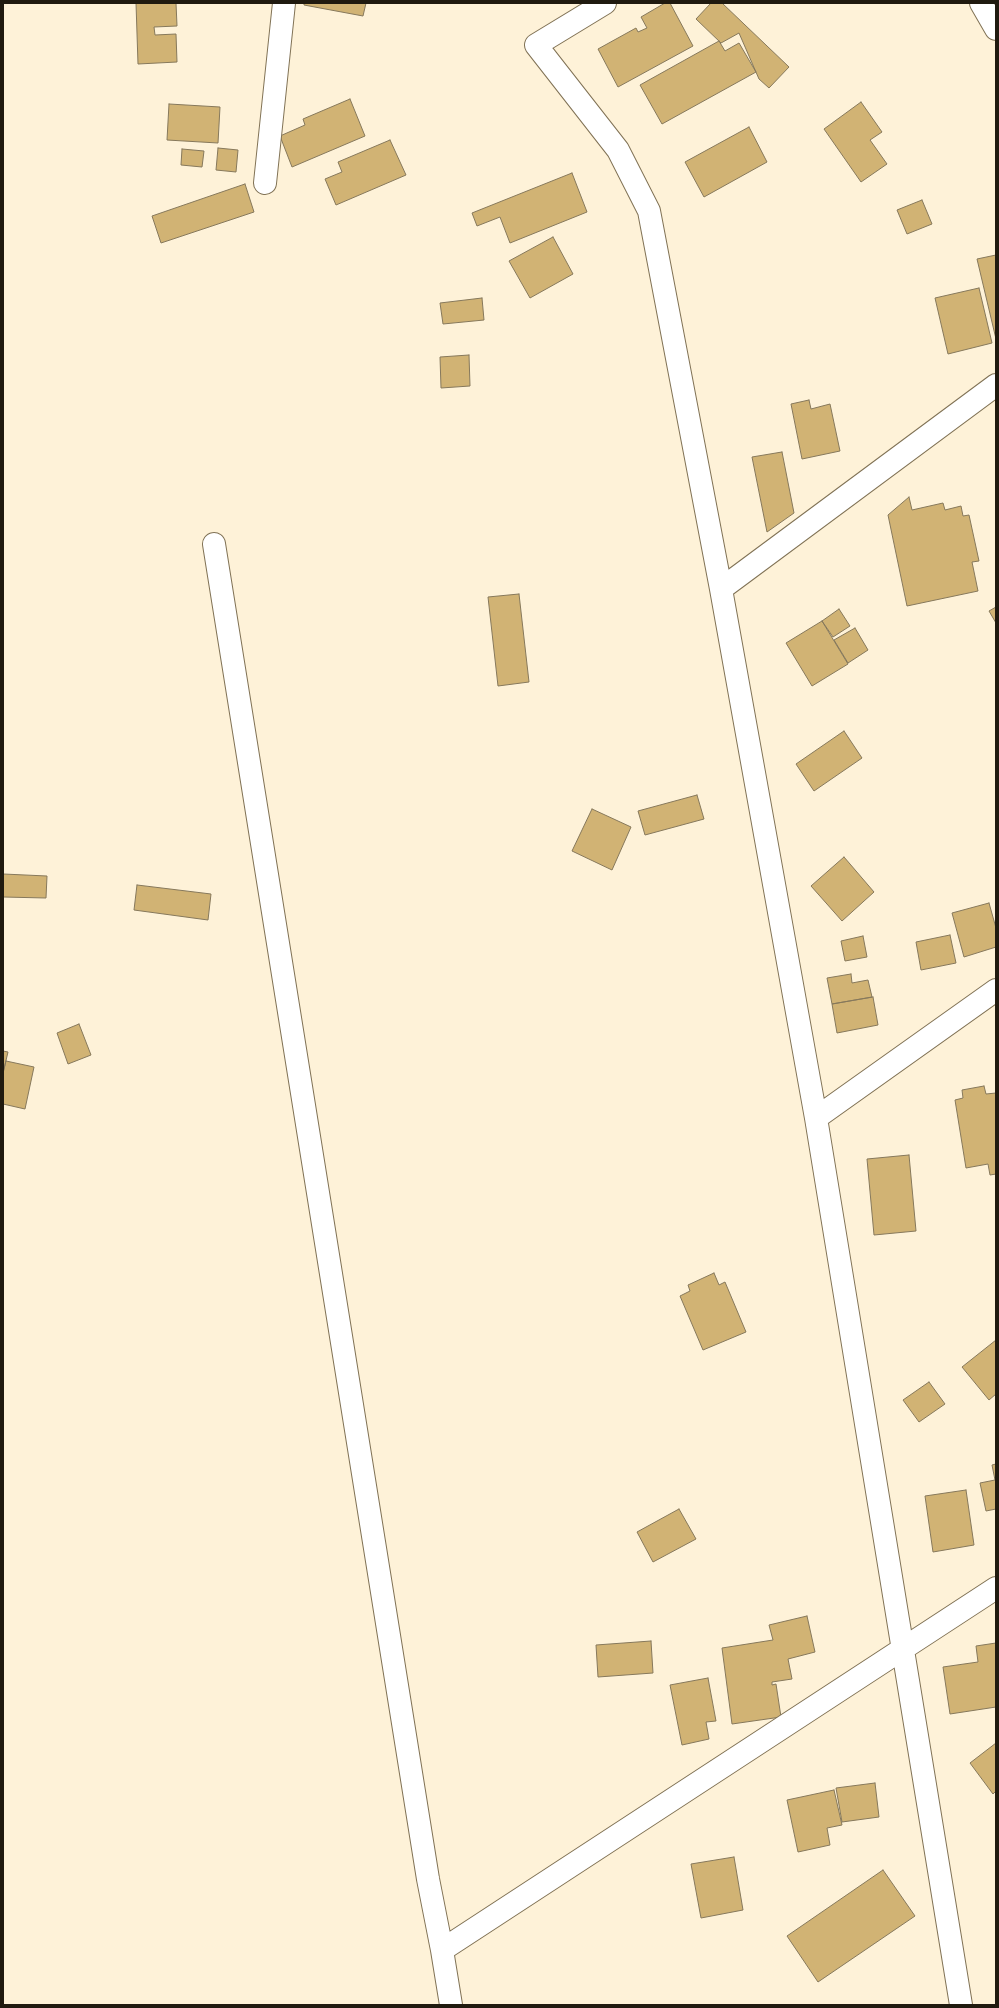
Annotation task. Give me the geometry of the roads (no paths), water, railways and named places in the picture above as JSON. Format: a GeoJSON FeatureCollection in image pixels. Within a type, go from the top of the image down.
{"type":"FeatureCollection","features":[{"type":"Feature","properties":{"kind":"street"},"geometry":{"type":"LineString","coordinates":[[265,183],[284,3]]}},
{"type":"Feature","properties":{"kind":"street"},"geometry":{"type":"LineString","coordinates":[[605,3],[536,45],[618,150],[649,211],[721,589],[816,1118],[961,2005]]}},
{"type":"Feature","properties":{"kind":"street"},"geometry":{"type":"LineString","coordinates":[[981,3],[996,29]]}},
{"type":"Feature","properties":{"kind":"street"},"geometry":{"type":"LineString","coordinates":[[721,589],[996,385]]}},
{"type":"Feature","properties":{"kind":"street"},"geometry":{"type":"LineString","coordinates":[[214,544],[428,1879],[451,2005]]}},
{"type":"Feature","properties":{"kind":"street"},"geometry":{"type":"LineString","coordinates":[[816,1118],[996,990]]}},
{"type":"Feature","properties":{"kind":"street"},"geometry":{"type":"LineString","coordinates":[[442,1950],[996,1588]]}}]}
